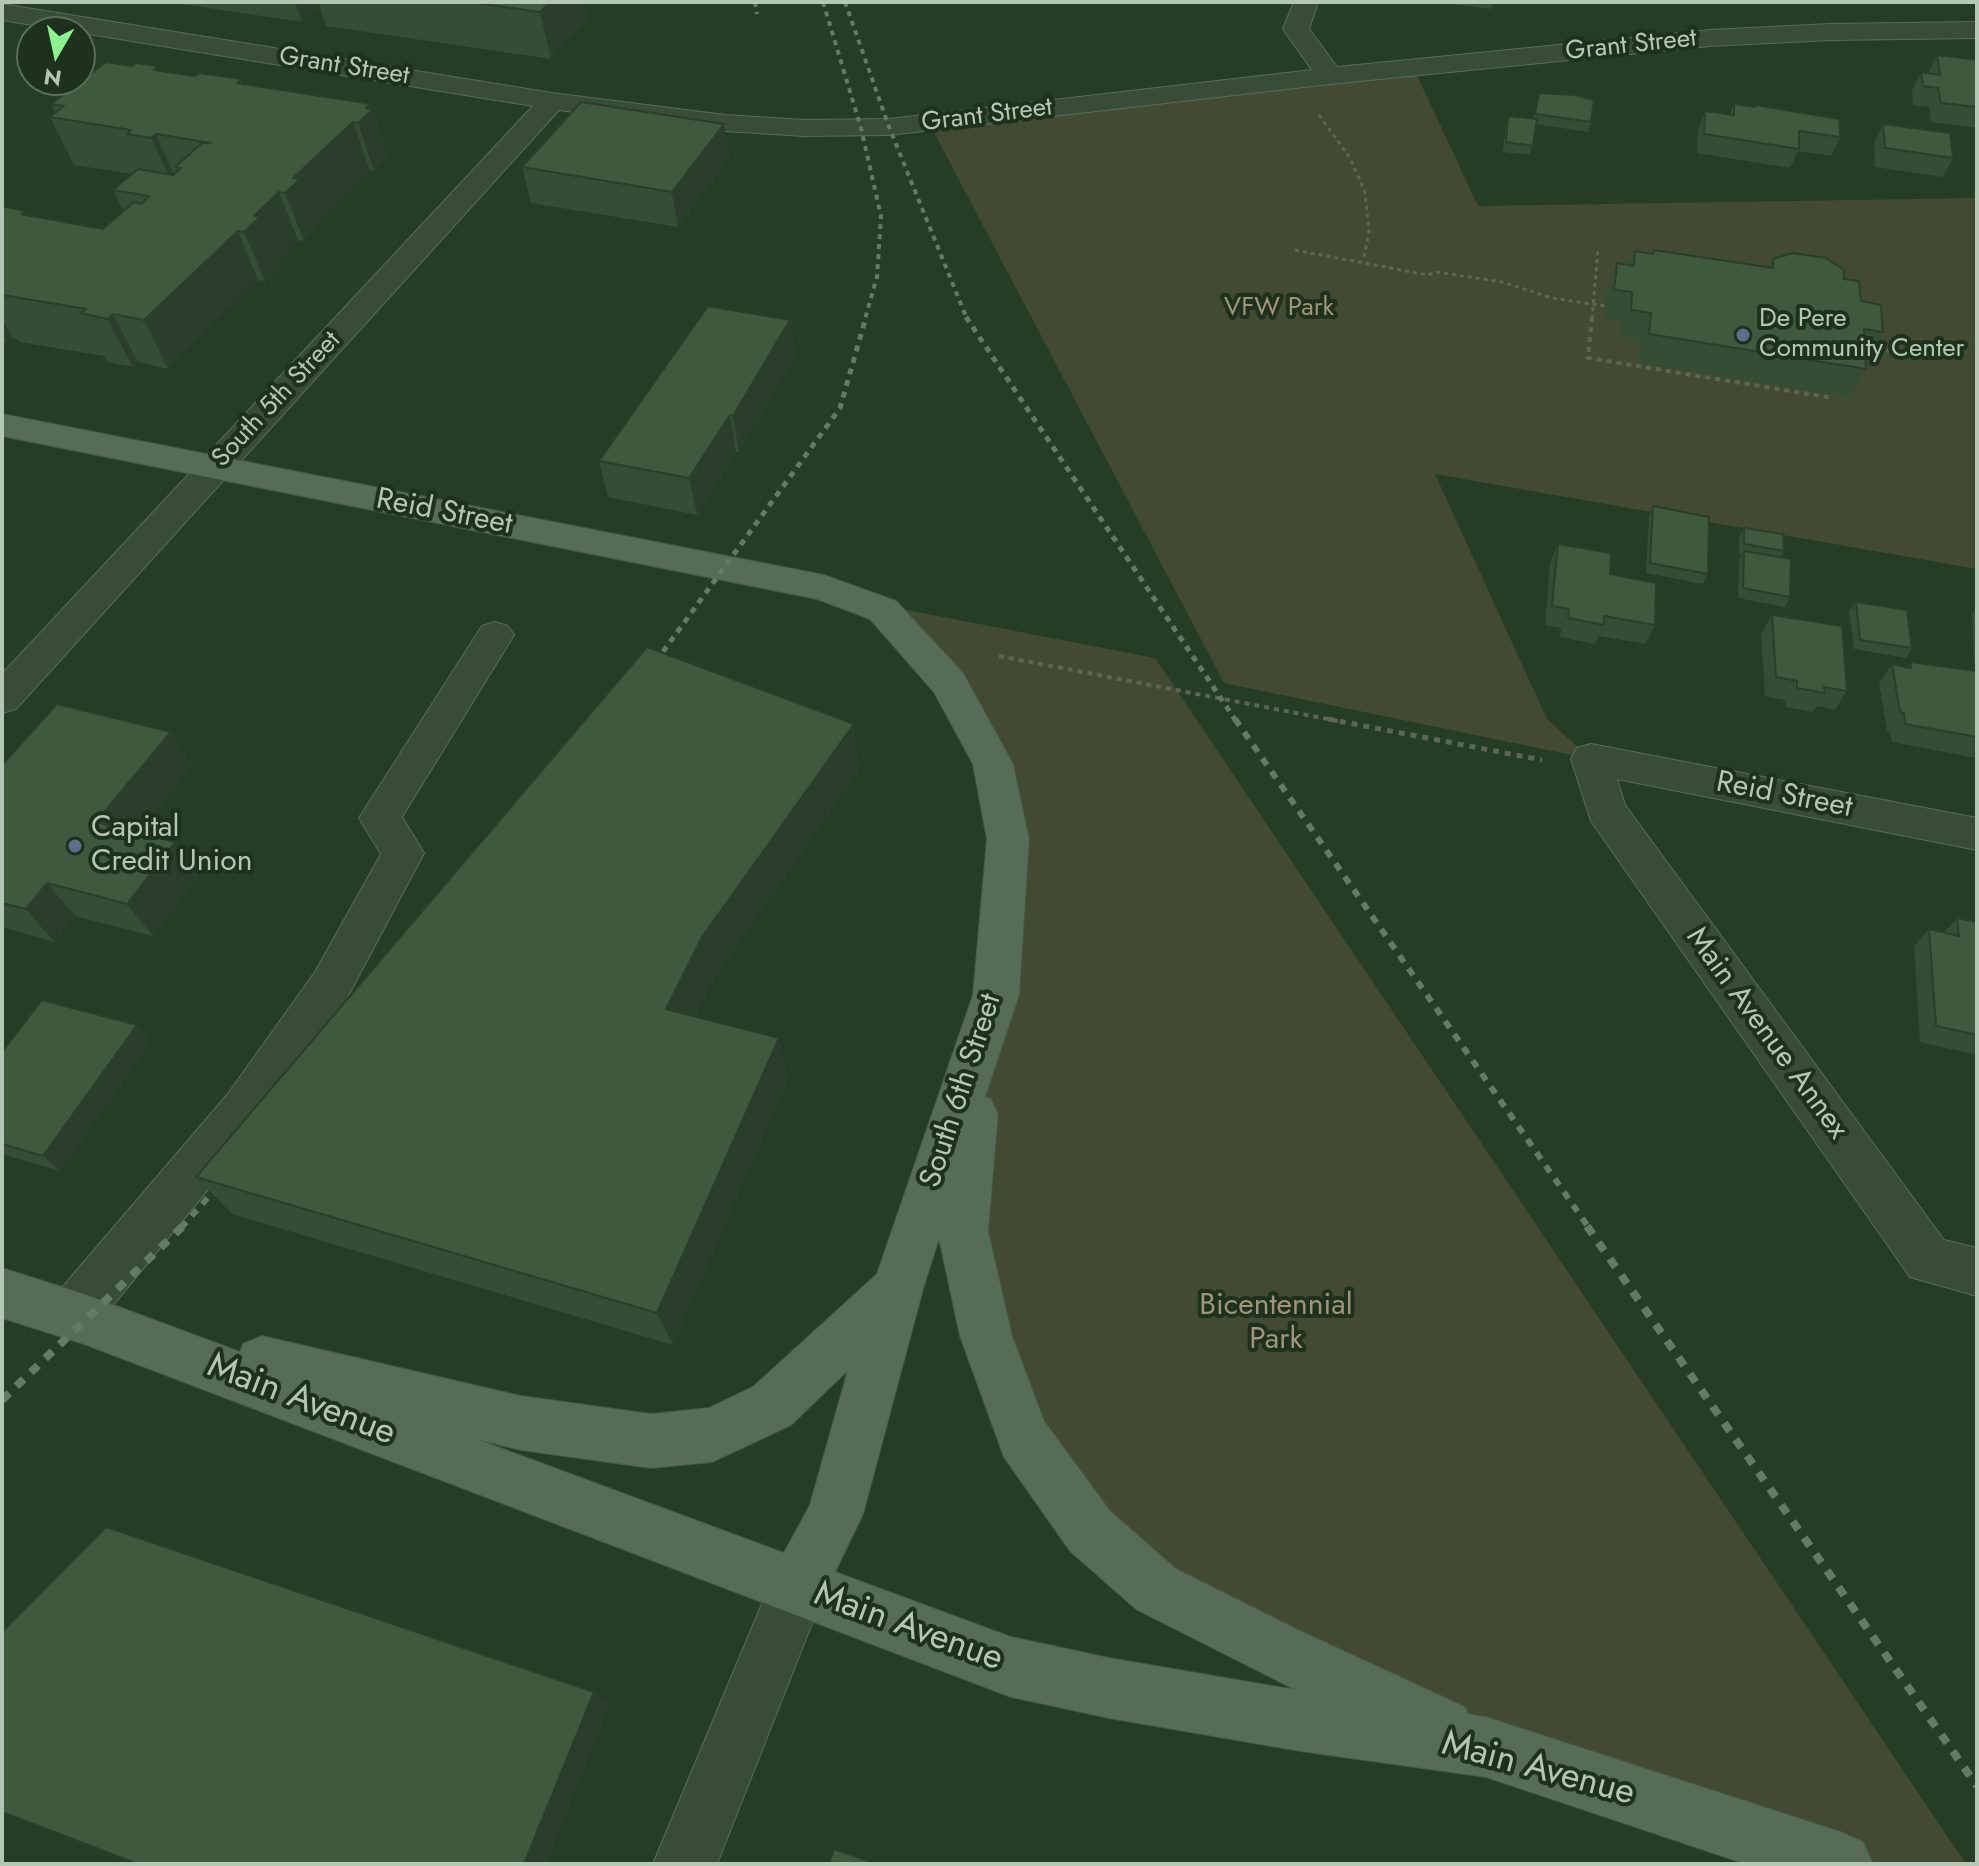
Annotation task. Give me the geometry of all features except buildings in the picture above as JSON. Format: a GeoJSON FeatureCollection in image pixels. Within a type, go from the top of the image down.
{"type":"FeatureCollection","features":[{"type":"Feature","properties":{"kind":"main road","name":"Reid Street"},"geometry":{"type":"LineString","coordinates":[[2,425],[824,588],[883,610]]}},
{"type":"Feature","properties":{"kind":"main road","name":"South 6th Street"},"geometry":{"type":"LineString","coordinates":[[797,1588],[835,1514],[897,1289],[996,995],[1008,839],[993,764],[949,683],[883,610]]}},
{"type":"Feature","properties":{"kind":"main road"},"geometry":{"type":"LineString","coordinates":[[996,995],[972,1123],[963,1231],[986,1336],[1023,1438],[1090,1531],[1156,1589],[1273,1649],[1486,1747]]}},
{"type":"Feature","properties":{"kind":"main road"},"geometry":{"type":"LineString","coordinates":[[78,1317],[521,1423],[651,1441],[712,1435],[772,1406],[897,1289]]}},
{"type":"Feature","properties":{"kind":"main road","name":"Main Avenue"},"geometry":{"type":"LineString","coordinates":[[2,1293],[78,1317],[1011,1667],[1285,1719],[1486,1747],[1841,1864]]}},
{"type":"Feature","properties":{"kind":"street"},"geometry":{"type":"LineString","coordinates":[[1306,2],[1296,29],[1330,76]]}},
{"type":"Feature","properties":{"kind":"street","name":"Grant Street"},"geometry":{"type":"LineString","coordinates":[[2,12],[552,101],[725,123],[804,128],[889,127],[1330,76],[1710,38],[1830,32],[1977,30]]}},
{"type":"Feature","properties":{"kind":"street","name":"South 5th Street"},"geometry":{"type":"LineString","coordinates":[[2,699],[552,101]]}},
{"type":"Feature","properties":{"kind":"street"},"geometry":{"type":"LineString","coordinates":[[78,1317],[244,1110],[331,985],[403,853],[380,818],[495,635]]}},
{"type":"Feature","properties":{"kind":"street","name":"Reid Street"},"geometry":{"type":"LineString","coordinates":[[1591,759],[1977,834]]}},
{"type":"Feature","properties":{"kind":"street","name":"Main Avenue Annex"},"geometry":{"type":"LineString","coordinates":[[1591,759],[1606,810],[1928,1260],[1977,1272]]}},
{"type":"Feature","properties":{"kind":"street"},"geometry":{"type":"LineString","coordinates":[[685,1864],[797,1588]]}},
{"type":"Feature","properties":{"kind":"path"},"geometry":{"type":"LineString","coordinates":[[1314,107],[1350,158],[1365,192],[1369,233],[1363,261]]}},
{"type":"Feature","properties":{"kind":"path"},"geometry":{"type":"LineString","coordinates":[[1598,249],[1588,358],[1833,398]]}},
{"type":"Feature","properties":{"kind":"path"},"geometry":{"type":"LineString","coordinates":[[1295,250],[1428,275],[1437,272],[1502,282],[1552,298],[1605,306]]}},
{"type":"Feature","properties":{"kind":"path"},"geometry":{"type":"LineString","coordinates":[[1866,347],[1917,355]]}},
{"type":"Feature","properties":{"kind":"path"},"geometry":{"type":"LineString","coordinates":[[999,656],[1535,760],[1591,759]]}},
{"type":"Feature","properties":{"kind":"green space","name":"VFW Park"},"geometry":{"type":"Polygon","coordinates":[[[1413,67],[1478,206],[1977,198],[1977,569],[1435,474],[1547,719],[1591,759],[1224,683],[929,123],[1413,67]]]}},
{"type":"Feature","properties":{"kind":"green space","name":"Bicentennial Park"},"geometry":{"type":"Polygon","coordinates":[[[855,600],[1155,658],[1966,1864],[1841,1864],[1486,1747],[1090,1531],[963,1231],[1008,839],[949,683],[855,600]]]}},
{"type":"Feature","properties":{"kind":"railway"},"geometry":{"type":"LineString","coordinates":[[755,2],[757,14]]}},
{"type":"Feature","properties":{"kind":"railway"},"geometry":{"type":"LineString","coordinates":[[823,2],[861,128],[881,216],[877,277],[865,319]]}},
{"type":"Feature","properties":{"kind":"railway"},"geometry":{"type":"LineString","coordinates":[[845,2],[889,127],[966,318]]}},
{"type":"Feature","properties":{"kind":"railway"},"geometry":{"type":"LineString","coordinates":[[649,671],[840,408],[866,317]]}},
{"type":"Feature","properties":{"kind":"railway"},"geometry":{"type":"LineString","coordinates":[[966,318],[1236,721]]}},
{"type":"Feature","properties":{"kind":"railway"},"geometry":{"type":"LineString","coordinates":[[1235,719],[1589,1228]]}},
{"type":"Feature","properties":{"kind":"railway"},"geometry":{"type":"LineString","coordinates":[[181,1227],[226,1177]]}},
{"type":"Feature","properties":{"kind":"railway"},"geometry":{"type":"LineString","coordinates":[[1587,1226],[1977,1786]]}},
{"type":"Feature","properties":{"kind":"railway"},"geometry":{"type":"LineString","coordinates":[[2,1400],[181,1227]]}},
{"type":"Feature","properties":{"kind":"place","name":"De Pere Community Center"},"geometry":{"type":"Point","coordinates":[1743,335]}},
{"type":"Feature","properties":{"kind":"place","name":"Capital Credit Union"},"geometry":{"type":"Point","coordinates":[75,846]}}]}
